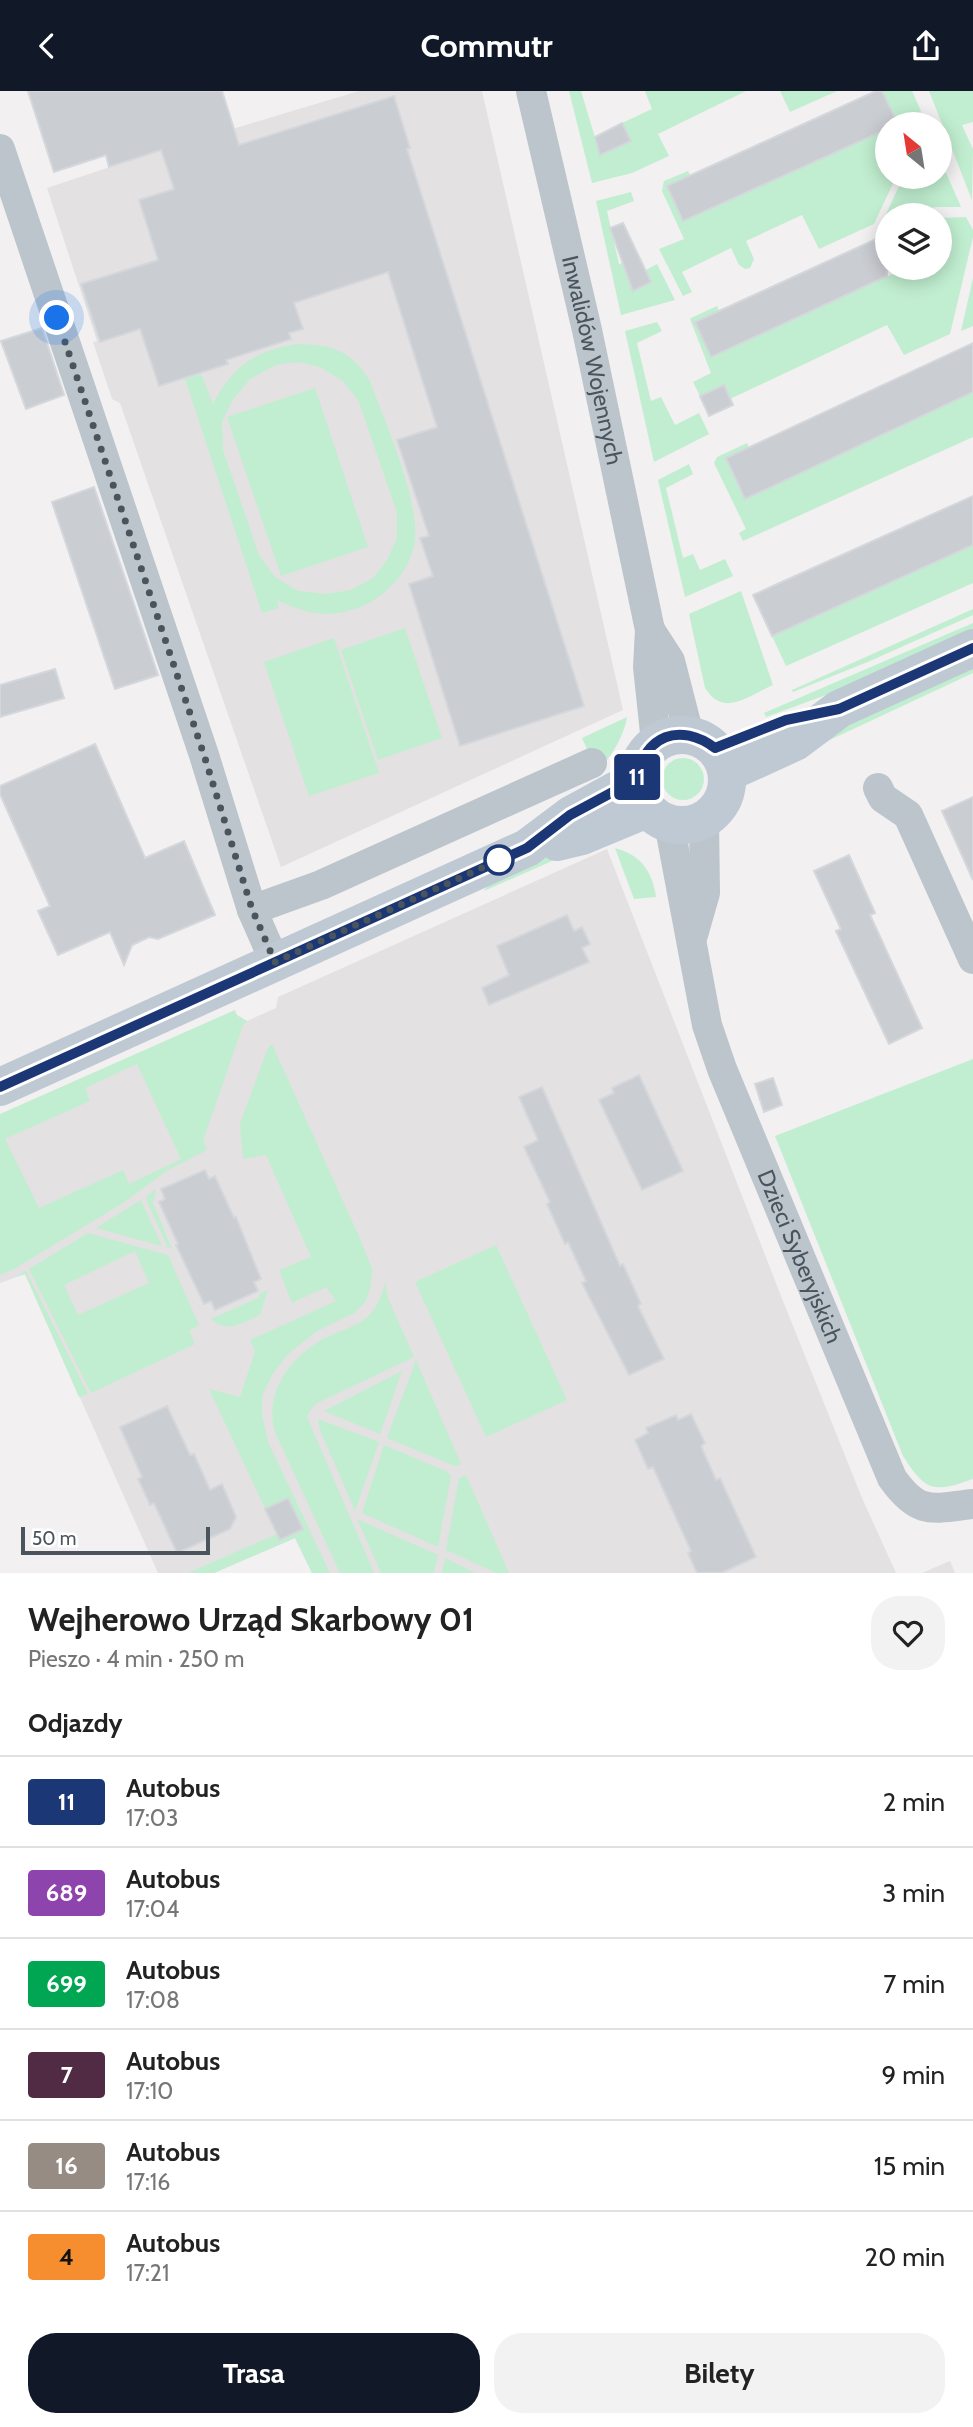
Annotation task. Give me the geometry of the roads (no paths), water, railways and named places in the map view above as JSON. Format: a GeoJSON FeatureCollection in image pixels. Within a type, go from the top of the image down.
{"type":"FeatureCollection","features":[{"type":"Feature","properties":{"kind":"street","name":"Inwalidów Wojennych"},"geometry":{"type":"LineString","coordinates":[[531,91],[587,330],[650,630],[670,661],[697,750]]}},
{"type":"Feature","properties":{"kind":"street"},"geometry":{"type":"LineString","coordinates":[[0,149],[204,755],[252,909],[275,962]]}},
{"type":"Feature","properties":{"kind":"street"},"geometry":{"type":"LineString","coordinates":[[664,808],[639,765],[646,752],[697,750],[786,720],[839,709],[973,648]]}},
{"type":"Feature","properties":{"kind":"street"},"geometry":{"type":"LineString","coordinates":[[0,1087],[527,848],[582,837],[664,808],[718,807],[726,791],[697,750]]}},
{"type":"Feature","properties":{"kind":"street"},"geometry":{"type":"LineString","coordinates":[[252,909],[321,885],[592,763]]}},
{"type":"Feature","properties":{"kind":"street"},"geometry":{"type":"LineString","coordinates":[[878,788],[883,798],[908,815],[973,959]]}},
{"type":"Feature","properties":{"kind":"street","name":"Dzieci Syberyjskich"},"geometry":{"type":"LineString","coordinates":[[664,808],[707,1025],[722,1069],[892,1478],[903,1494],[918,1506],[931,1508],[973,1504]]}}]}
